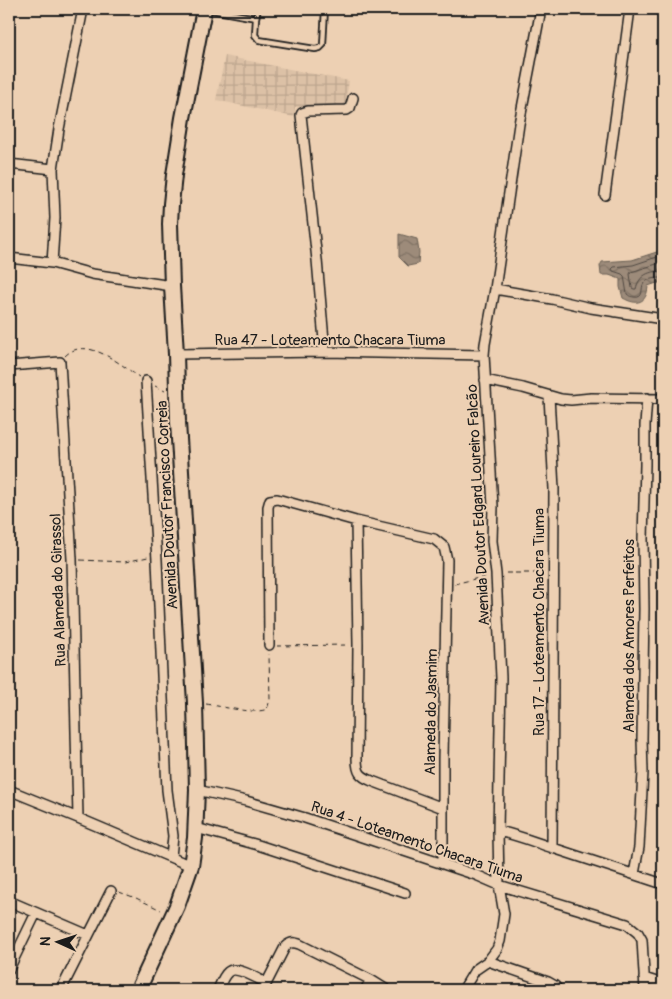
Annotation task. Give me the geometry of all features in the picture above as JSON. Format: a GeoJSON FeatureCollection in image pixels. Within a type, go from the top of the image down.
{"type":"FeatureCollection","features":[{"type":"Feature","properties":{"kind":"main road","name":"Avenida Doutor Francisco Correia"},"geometry":{"type":"LineString","coordinates":[[138,990],[173,915],[191,866],[196,828],[195,703],[177,396],[170,204],[183,118],[205,9]]}},
{"type":"Feature","properties":{"kind":"street"},"geometry":{"type":"LineString","coordinates":[[52,263],[55,218],[53,170],[59,129],[83,9]]}},
{"type":"Feature","properties":{"kind":"street","name":"Avenida Doutor Edgard Loureiro Falcão"},"geometry":{"type":"LineString","coordinates":[[463,990],[475,970],[488,962],[497,949],[504,914],[499,885],[498,831],[501,678],[496,574],[492,541],[493,506],[484,355],[519,124],[541,9]]}},
{"type":"Feature","properties":{"kind":"street"},"geometry":{"type":"LineString","coordinates":[[604,195],[630,9]]}},
{"type":"Feature","properties":{"kind":"street"},"geometry":{"type":"LineString","coordinates":[[325,352],[301,116],[304,111],[347,110],[350,108],[353,98]]}},
{"type":"Feature","properties":{"kind":"street"},"geometry":{"type":"LineString","coordinates":[[9,164],[53,170]]}},
{"type":"Feature","properties":{"kind":"street"},"geometry":{"type":"LineString","coordinates":[[9,258],[52,263],[92,274],[172,286]]}},
{"type":"Feature","properties":{"kind":"street"},"geometry":{"type":"LineString","coordinates":[[495,289],[591,308],[663,319]]}},
{"type":"Feature","properties":{"kind":"street","name":"Rua 47 - Loteamento Chacara Tiuma"},"geometry":{"type":"LineString","coordinates":[[176,354],[325,352],[484,355]]}},
{"type":"Feature","properties":{"kind":"street"},"geometry":{"type":"LineString","coordinates":[[9,366],[60,362]]}},
{"type":"Feature","properties":{"kind":"street","name":"Rua Alameda do Girassol"},"geometry":{"type":"LineString","coordinates":[[60,362],[72,559],[78,818]]}},
{"type":"Feature","properties":{"kind":"street"},"geometry":{"type":"LineString","coordinates":[[486,380],[571,400],[591,398],[663,399]]}},
{"type":"Feature","properties":{"kind":"street"},"geometry":{"type":"LineString","coordinates":[[146,381],[157,553],[167,790],[172,836],[171,857]]}},
{"type":"Feature","properties":{"kind":"street","name":"Rua 17 - Loteamento Chacara Tiuma"},"geometry":{"type":"LineString","coordinates":[[549,396],[554,489],[552,848]]}},
{"type":"Feature","properties":{"kind":"street","name":"Alameda dos Amores Perfeitos"},"geometry":{"type":"LineString","coordinates":[[634,874],[639,847],[643,772],[643,539],[647,398]]}},
{"type":"Feature","properties":{"kind":"street"},"geometry":{"type":"LineString","coordinates":[[269,645],[268,507],[270,500],[277,499],[356,521],[358,770],[362,777],[443,808]]}},
{"type":"Feature","properties":{"kind":"street","name":"Alameda do Jasmim"},"geometry":{"type":"LineString","coordinates":[[356,521],[434,539],[444,547],[447,560],[443,864]]}},
{"type":"Feature","properties":{"kind":"street"},"geometry":{"type":"LineString","coordinates":[[9,790],[191,866]]}},
{"type":"Feature","properties":{"kind":"street","name":"Rua 4 - Loteamento Chacara Tiuma"},"geometry":{"type":"LineString","coordinates":[[197,790],[246,801],[305,818],[476,875],[499,885],[627,924],[638,933],[642,940],[644,978]]}},
{"type":"Feature","properties":{"kind":"street"},"geometry":{"type":"LineString","coordinates":[[196,828],[258,845],[405,893]]}},
{"type":"Feature","properties":{"kind":"street"},"geometry":{"type":"LineString","coordinates":[[498,831],[518,835],[663,884]]}},
{"type":"Feature","properties":{"kind":"street"},"geometry":{"type":"LineString","coordinates":[[61,990],[111,891]]}},
{"type":"Feature","properties":{"kind":"street"},"geometry":{"type":"LineString","coordinates":[[9,901],[88,935]]}},
{"type":"Feature","properties":{"kind":"street"},"geometry":{"type":"LineString","coordinates":[[9,969],[36,913]]}},
{"type":"Feature","properties":{"kind":"street"},"geometry":{"type":"LineString","coordinates":[[218,990],[224,977],[232,970],[242,971],[264,987],[280,956],[289,944],[294,942],[371,980],[387,990]]}},
{"type":"Feature","properties":{"kind":"street"},"geometry":{"type":"LineString","coordinates":[[488,962],[548,982],[558,990]]}},
{"type":"Feature","properties":{"kind":"street"},"geometry":{"type":"LineString","coordinates":[[645,990],[644,978],[663,984]]}},
{"type":"Feature","properties":{"kind":"street"},"geometry":{"type":"LineString","coordinates":[[365,990],[371,980]]}},
{"type":"Feature","properties":{"kind":"lane"},"geometry":{"type":"LineString","coordinates":[[205,9],[256,18]]}},
{"type":"Feature","properties":{"kind":"lane"},"geometry":{"type":"LineString","coordinates":[[258,9],[255,35],[259,40],[315,49],[323,45],[325,9]]}},
{"type":"Feature","properties":{"kind":"path"},"geometry":{"type":"LineString","coordinates":[[60,362],[73,350],[88,349],[104,353],[146,381],[177,396]]}},
{"type":"Feature","properties":{"kind":"path"},"geometry":{"type":"LineString","coordinates":[[72,559],[116,563],[145,558],[157,553]]}},
{"type":"Feature","properties":{"kind":"path"},"geometry":{"type":"LineString","coordinates":[[195,703],[263,711],[267,709],[270,700],[269,645],[358,644]]}},
{"type":"Feature","properties":{"kind":"path"},"geometry":{"type":"LineString","coordinates":[[111,891],[136,898],[173,915]]}},
{"type":"Feature","properties":{"kind":"shaded area"},"geometry":{"type":"Polygon","coordinates":[[[225,56],[349,81],[344,110],[295,107],[294,117],[216,100],[225,56]]]}},
{"type":"Feature","properties":{"kind":"water"},"geometry":{"type":"Polygon","coordinates":[[[399,234],[417,239],[418,264],[408,266],[399,257],[399,234]]]}},
{"type":"Feature","properties":{"kind":"water"},"geometry":{"type":"Polygon","coordinates":[[[663,250],[663,283],[648,286],[646,296],[640,301],[633,302],[623,298],[620,279],[609,275],[601,275],[600,266],[602,262],[632,260],[663,250]]]}}]}
